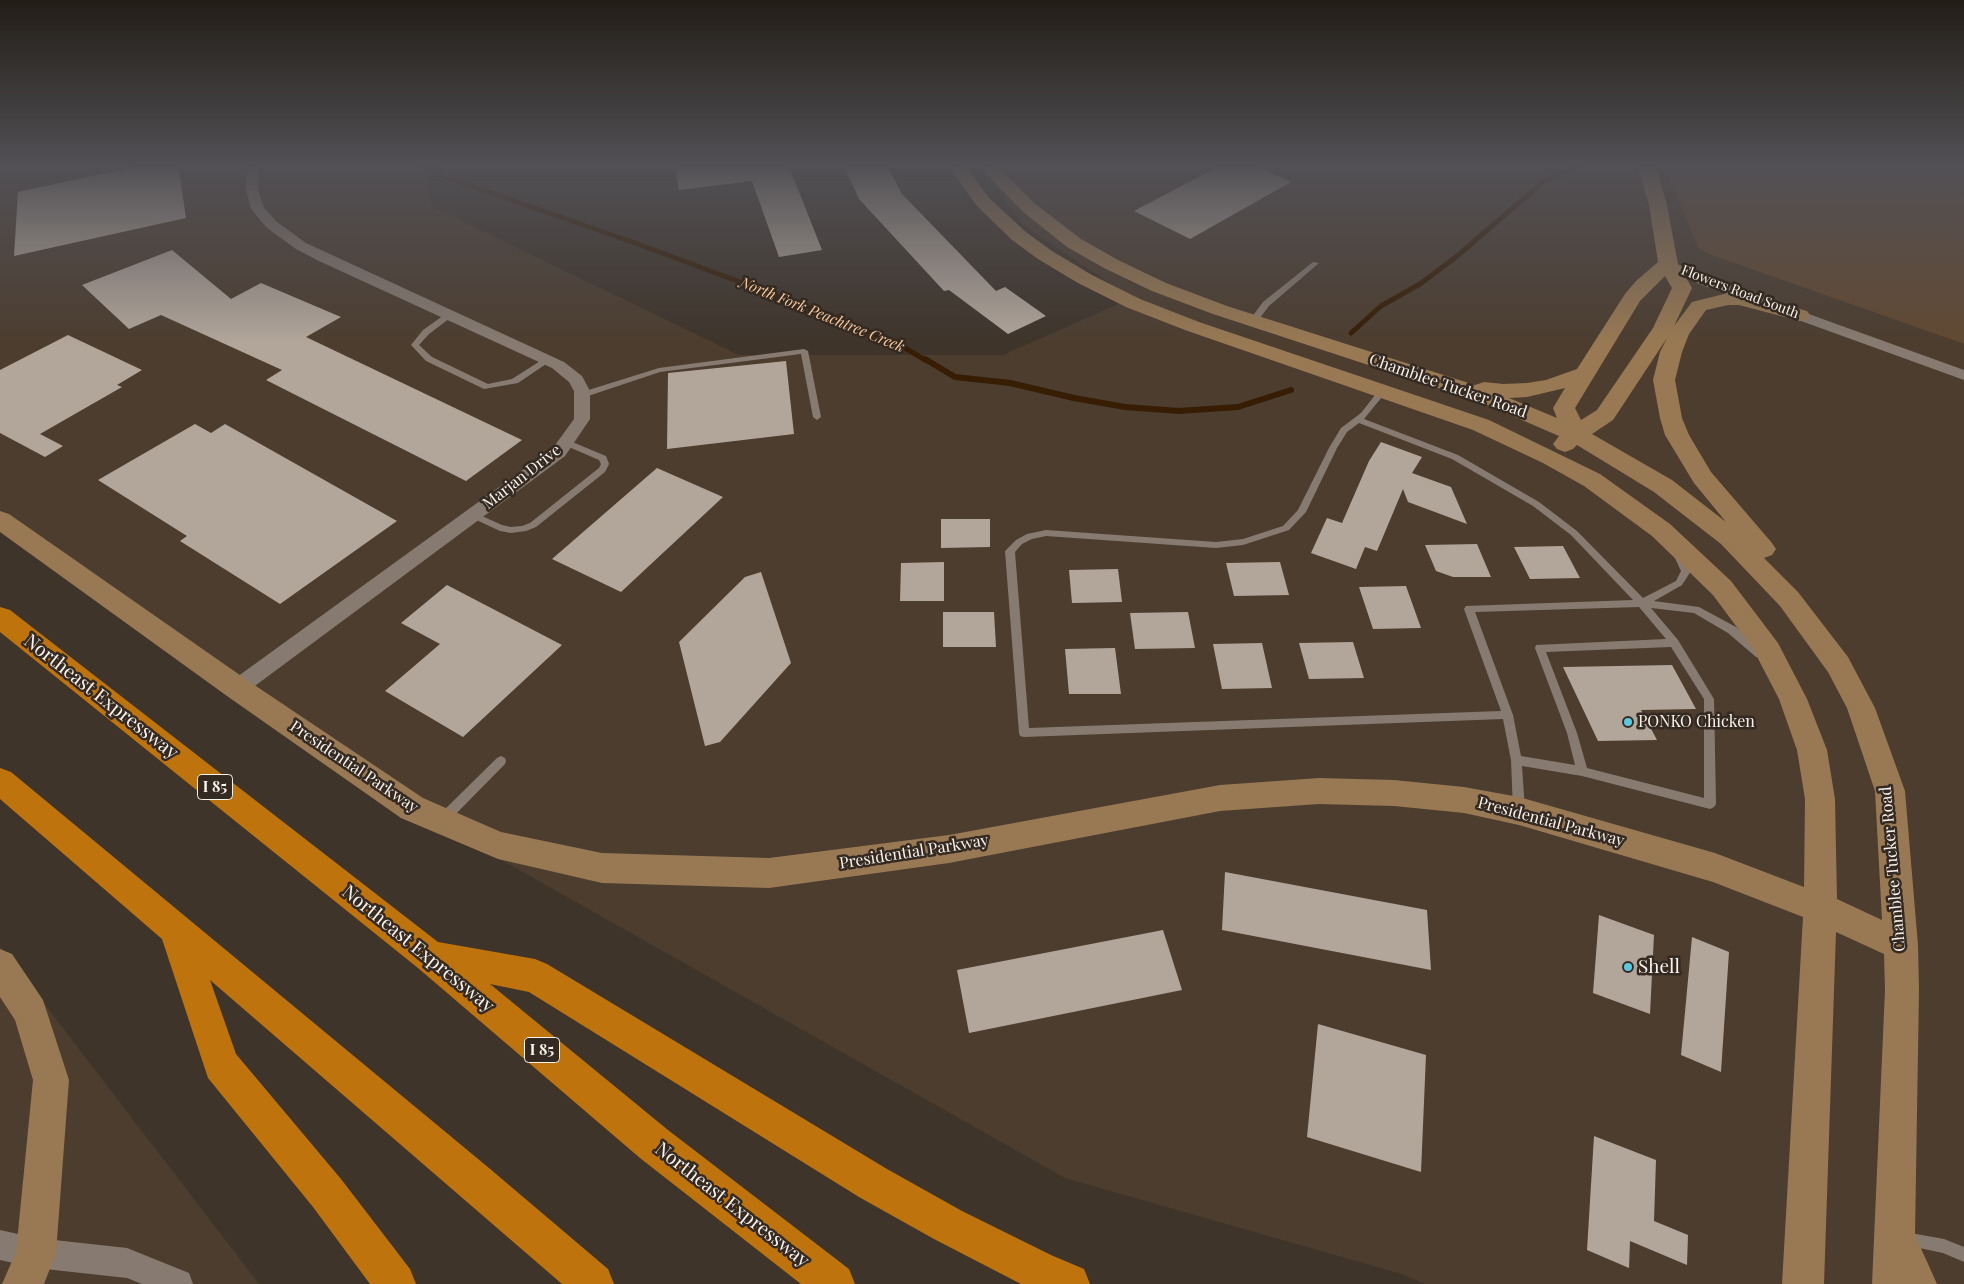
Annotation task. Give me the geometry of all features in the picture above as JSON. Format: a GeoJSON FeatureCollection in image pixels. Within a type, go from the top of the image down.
{"type":"FeatureCollection","features":[{"type":"Feature","properties":{"kind":"highway","name":"Northeast Expressway"},"geometry":{"type":"LineString","coordinates":[[0,617],[430,956],[654,1144],[834,1284]]}},
{"type":"Feature","properties":{"kind":"highway"},"geometry":{"type":"LineString","coordinates":[[0,781],[593,1284]]}},
{"type":"Feature","properties":{"kind":"highway"},"geometry":{"type":"LineString","coordinates":[[177,932],[221,1065],[327,1193],[395,1284]]}},
{"type":"Feature","properties":{"kind":"highway"},"geometry":{"type":"LineString","coordinates":[[430,956],[535,976],[873,1183],[948,1225],[1036,1270],[1069,1284]]}},
{"type":"Feature","properties":{"kind":"main road","name":"Chamblee Tucker Road"},"geometry":{"type":"LineString","coordinates":[[1006,224],[1045,255],[1085,279],[1132,303],[1207,332],[1481,425],[1551,458],[1592,480],[1661,530],[1722,588],[1764,644],[1793,699],[1812,750],[1820,799],[1820,908],[1803,1284]]}},
{"type":"Feature","properties":{"kind":"main road","name":"Chamblee Tucker Road"},"geometry":{"type":"LineString","coordinates":[[1050,224],[1082,248],[1110,264],[1159,287],[1253,321],[1486,396],[1574,434],[1670,492],[1730,538],[1789,599],[1838,665],[1861,708],[1890,791],[1901,945],[1902,990],[1892,1284]]}},
{"type":"Feature","properties":{"kind":"main road"},"geometry":{"type":"LineString","coordinates":[[1551,458],[1574,434],[1605,415],[1663,328],[1682,288],[1668,264],[1661,224]]}},
{"type":"Feature","properties":{"kind":"main road"},"geometry":{"type":"LineString","coordinates":[[1574,434],[1563,409],[1632,298],[1643,285],[1668,264]]}},
{"type":"Feature","properties":{"kind":"main road"},"geometry":{"type":"LineString","coordinates":[[1789,599],[1771,559],[1702,477],[1677,435],[1670,418],[1664,380],[1671,352],[1679,334],[1699,306],[1728,299],[1740,299],[1800,315]]}},
{"type":"Feature","properties":{"kind":"main road"},"geometry":{"type":"LineString","coordinates":[[1454,386],[1503,391],[1527,390],[1550,386],[1585,374]]}},
{"type":"Feature","properties":{"kind":"main road","name":"Presidential Parkway"},"geometry":{"type":"LineString","coordinates":[[0,520],[237,688],[412,808],[498,845],[602,868],[769,873],[949,849],[1220,798],[1319,790],[1394,793],[1464,800],[1519,811],[1714,868],[1820,908],[1901,945]]}},
{"type":"Feature","properties":{"kind":"main road"},"geometry":{"type":"LineString","coordinates":[[0,966],[30,1012],[51,1080],[30,1268]]}},
{"type":"Feature","properties":{"kind":"main road"},"geometry":{"type":"LineString","coordinates":[[1895,1236],[1916,1284]]}},
{"type":"Feature","properties":{"kind":"street"},"geometry":{"type":"LineString","coordinates":[[271,224],[301,246],[324,258],[558,365],[576,379],[582,395]]}},
{"type":"Feature","properties":{"kind":"street","name":"Flowers Road South"},"geometry":{"type":"LineString","coordinates":[[1668,264],[1704,281],[1964,375]]}},
{"type":"Feature","properties":{"kind":"street","name":"Flowers Road South"},"geometry":{"type":"LineString","coordinates":[[1668,264],[1702,268],[1964,360]]}},
{"type":"Feature","properties":{"kind":"street","name":"Marjan Drive"},"geometry":{"type":"LineString","coordinates":[[237,688],[559,452],[582,419],[582,395]]}},
{"type":"Feature","properties":{"kind":"street"},"geometry":{"type":"LineString","coordinates":[[0,1245],[30,1268],[128,1263],[178,1284]]}},
{"type":"Feature","properties":{"kind":"lane"},"geometry":{"type":"LineString","coordinates":[[1253,321],[1266,304],[1315,263]]}},
{"type":"Feature","properties":{"kind":"lane"},"geometry":{"type":"LineString","coordinates":[[450,315],[426,332],[415,345],[430,359],[487,386],[516,381],[548,360]]}},
{"type":"Feature","properties":{"kind":"lane"},"geometry":{"type":"LineString","coordinates":[[582,395],[659,370],[804,351],[817,417]]}},
{"type":"Feature","properties":{"kind":"lane"},"geometry":{"type":"LineString","coordinates":[[1382,392],[1364,415],[1344,430],[1333,448],[1302,512],[1286,528],[1243,542],[1216,545],[1046,533],[1030,536],[1019,542],[1010,551],[1024,733],[1508,715]]}},
{"type":"Feature","properties":{"kind":"lane"},"geometry":{"type":"LineString","coordinates":[[1358,420],[1455,457],[1536,504],[1574,533],[1642,603],[1674,643],[1709,699],[1710,804],[1582,771],[1516,760]]}},
{"type":"Feature","properties":{"kind":"lane"},"geometry":{"type":"LineString","coordinates":[[474,515],[500,528],[511,530],[523,529],[533,525],[602,470],[605,464],[603,458],[565,442]]}},
{"type":"Feature","properties":{"kind":"lane"},"geometry":{"type":"LineString","coordinates":[[1642,603],[1679,583],[1686,571],[1679,555],[1661,530]]}},
{"type":"Feature","properties":{"kind":"lane"},"geometry":{"type":"LineString","coordinates":[[1519,811],[1516,760],[1508,715],[1469,609],[1642,603],[1696,610],[1732,630],[1777,668]]}},
{"type":"Feature","properties":{"kind":"lane"},"geometry":{"type":"LineString","coordinates":[[1582,771],[1572,733],[1540,648],[1674,643]]}},
{"type":"Feature","properties":{"kind":"lane"},"geometry":{"type":"LineString","coordinates":[[442,820],[501,761]]}},
{"type":"Feature","properties":{"kind":"lane"},"geometry":{"type":"LineString","coordinates":[[1895,1236],[1944,1246],[1964,1254]]}},
{"type":"Feature","properties":{"kind":"shaded area"},"geometry":{"type":"Polygon","coordinates":[[[0,224],[467,224],[739,355],[1003,355],[1132,298],[1022,224],[1688,224],[1698,248],[1711,255],[1964,344],[1964,1284],[1425,1284],[1402,1274],[1065,1178],[498,858],[0,519],[0,224]]]}},
{"type":"Feature","properties":{"kind":"shaded area"},"geometry":{"type":"Polygon","coordinates":[[[1688,224],[1964,224],[1964,344],[1711,255],[1698,248],[1688,224]]]}},
{"type":"Feature","properties":{"kind":"shaded area"},"geometry":{"type":"Polygon","coordinates":[[[0,946],[190,1194],[259,1284],[0,1284],[0,946]]]}},
{"type":"Feature","properties":{"kind":"building"},"geometry":{"type":"Polygon","coordinates":[[[16,224],[159,224],[14,256],[16,224]]]}},
{"type":"Feature","properties":{"kind":"building"},"geometry":{"type":"Polygon","coordinates":[[[767,224],[812,224],[822,250],[779,257],[767,224]]]}},
{"type":"Feature","properties":{"kind":"building"},"geometry":{"type":"Polygon","coordinates":[[[882,224],[931,224],[996,291],[1005,287],[1046,316],[1008,334],[949,290],[944,291],[882,224]]]}},
{"type":"Feature","properties":{"kind":"building"},"geometry":{"type":"Polygon","coordinates":[[[1160,224],[1217,224],[1190,239],[1160,224]]]}},
{"type":"Feature","properties":{"kind":"building"},"geometry":{"type":"Polygon","coordinates":[[[172,250],[231,299],[261,283],[341,317],[306,337],[522,440],[466,481],[266,380],[282,370],[161,315],[129,329],[82,285],[172,250]]]}},
{"type":"Feature","properties":{"kind":"building"},"geometry":{"type":"Polygon","coordinates":[[[68,335],[142,370],[117,385],[122,387],[40,434],[63,446],[45,457],[0,433],[0,370],[68,335]]]}},
{"type":"Feature","properties":{"kind":"building"},"geometry":{"type":"Polygon","coordinates":[[[786,361],[794,434],[667,449],[668,373],[786,361]]]}},
{"type":"Feature","properties":{"kind":"building"},"geometry":{"type":"Polygon","coordinates":[[[195,424],[211,433],[225,424],[397,521],[280,604],[180,541],[187,536],[98,480],[195,424]]]}},
{"type":"Feature","properties":{"kind":"building"},"geometry":{"type":"Polygon","coordinates":[[[1381,442],[1422,457],[1412,473],[1451,487],[1467,524],[1408,502],[1403,489],[1377,551],[1365,547],[1356,569],[1311,553],[1327,518],[1342,523],[1369,461],[1381,442]]]}},
{"type":"Feature","properties":{"kind":"building"},"geometry":{"type":"Polygon","coordinates":[[[657,468],[723,497],[621,592],[552,559],[657,468]]]}},
{"type":"Feature","properties":{"kind":"building"},"geometry":{"type":"Polygon","coordinates":[[[941,519],[990,519],[990,547],[941,548],[941,519]]]}},
{"type":"Feature","properties":{"kind":"building"},"geometry":{"type":"Polygon","coordinates":[[[1477,544],[1491,577],[1453,577],[1436,571],[1425,545],[1477,544]]]}},
{"type":"Feature","properties":{"kind":"building"},"geometry":{"type":"Polygon","coordinates":[[[1563,546],[1580,578],[1530,579],[1514,547],[1563,546]]]}},
{"type":"Feature","properties":{"kind":"building"},"geometry":{"type":"Polygon","coordinates":[[[944,562],[944,601],[900,601],[901,563],[944,562]]]}},
{"type":"Feature","properties":{"kind":"building"},"geometry":{"type":"Polygon","coordinates":[[[1280,562],[1289,595],[1234,596],[1226,563],[1280,562]]]}},
{"type":"Feature","properties":{"kind":"building"},"geometry":{"type":"Polygon","coordinates":[[[1118,569],[1122,602],[1072,603],[1069,570],[1118,569]]]}},
{"type":"Feature","properties":{"kind":"building"},"geometry":{"type":"Polygon","coordinates":[[[761,572],[791,663],[720,742],[705,746],[679,642],[745,577],[761,572]]]}},
{"type":"Feature","properties":{"kind":"building"},"geometry":{"type":"Polygon","coordinates":[[[447,585],[562,645],[463,737],[385,691],[440,644],[401,623],[447,585]]]}},
{"type":"Feature","properties":{"kind":"building"},"geometry":{"type":"Polygon","coordinates":[[[1406,586],[1421,628],[1373,629],[1359,587],[1406,586]]]}},
{"type":"Feature","properties":{"kind":"building"},"geometry":{"type":"Polygon","coordinates":[[[943,612],[994,612],[996,647],[943,647],[943,612]]]}},
{"type":"Feature","properties":{"kind":"building"},"geometry":{"type":"Polygon","coordinates":[[[1188,612],[1195,648],[1135,649],[1130,613],[1188,612]]]}},
{"type":"Feature","properties":{"kind":"building"},"geometry":{"type":"Polygon","coordinates":[[[1353,642],[1364,678],[1309,679],[1299,643],[1353,642]]]}},
{"type":"Feature","properties":{"kind":"building"},"geometry":{"type":"Polygon","coordinates":[[[1262,643],[1272,688],[1222,689],[1213,644],[1262,643]]]}},
{"type":"Feature","properties":{"kind":"building"},"geometry":{"type":"Polygon","coordinates":[[[1115,648],[1121,694],[1069,694],[1065,649],[1115,648]]]}},
{"type":"Feature","properties":{"kind":"building"},"geometry":{"type":"Polygon","coordinates":[[[1672,665],[1696,709],[1641,710],[1657,740],[1598,741],[1563,667],[1672,665]]]}},
{"type":"Feature","properties":{"kind":"building"},"geometry":{"type":"Polygon","coordinates":[[[1225,872],[1427,910],[1431,970],[1222,930],[1225,872]]]}},
{"type":"Feature","properties":{"kind":"building"},"geometry":{"type":"Polygon","coordinates":[[[1599,915],[1654,935],[1650,1014],[1593,993],[1599,915]]]}},
{"type":"Feature","properties":{"kind":"building"},"geometry":{"type":"Polygon","coordinates":[[[1163,930],[1182,990],[969,1033],[957,970],[1163,930]]]}},
{"type":"Feature","properties":{"kind":"building"},"geometry":{"type":"Polygon","coordinates":[[[1692,937],[1729,952],[1721,1072],[1681,1055],[1692,937]]]}},
{"type":"Feature","properties":{"kind":"building"},"geometry":{"type":"Polygon","coordinates":[[[1318,1024],[1426,1055],[1421,1172],[1307,1137],[1318,1024]]]}},
{"type":"Feature","properties":{"kind":"building"},"geometry":{"type":"Polygon","coordinates":[[[1594,1136],[1656,1160],[1654,1221],[1688,1235],[1687,1265],[1630,1241],[1629,1268],[1587,1250],[1594,1136]]]}},
{"type":"Feature","properties":{"kind":"waterway","name":"North Fork Peachtree Creek"},"geometry":{"type":"LineString","coordinates":[[580,224],[834,317],[898,344],[927,361]]}},
{"type":"Feature","properties":{"kind":"waterway","name":"North Fork Peachtree Creek"},"geometry":{"type":"LineString","coordinates":[[1351,333],[1381,306],[1420,284],[1456,257],[1494,224]]}},
{"type":"Feature","properties":{"kind":"waterway","name":"North Fork Peachtree Creek"},"geometry":{"type":"LineString","coordinates":[[925,359],[955,377],[1010,383],[1074,398],[1125,407],[1179,411],[1238,407],[1291,390]]}},
{"type":"Feature","properties":{"kind":"place","name":"PONKO Chicken"},"geometry":{"type":"Point","coordinates":[1628,722]}},
{"type":"Feature","properties":{"kind":"place","name":"Shell"},"geometry":{"type":"Point","coordinates":[1628,967]}}]}
